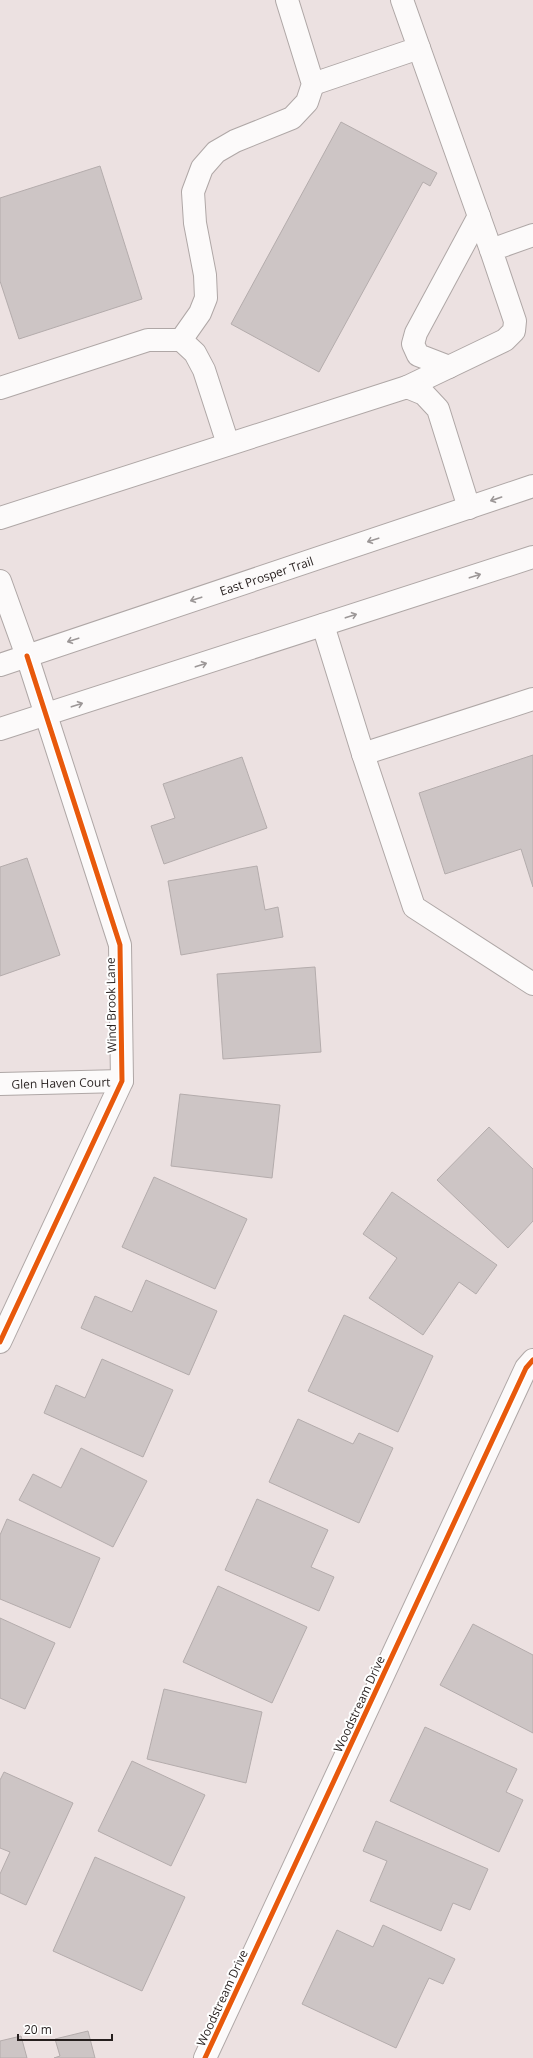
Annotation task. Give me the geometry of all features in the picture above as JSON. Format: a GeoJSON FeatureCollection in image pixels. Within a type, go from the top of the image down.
{"type":"FeatureCollection","features":[{"type":"Feature","properties":{"kind":"street"},"geometry":{"type":"LineString","coordinates":[[181,340],[200,313],[206,298],[205,275],[196,222],[193,192],[202,168],[216,152],[235,141],[292,118],[307,102],[313,84],[287,0]]}},
{"type":"Feature","properties":{"kind":"street"},"geometry":{"type":"LineString","coordinates":[[0,518],[407,387],[505,340],[514,331],[515,321],[491,250],[402,0]]}},
{"type":"Feature","properties":{"kind":"street"},"geometry":{"type":"LineString","coordinates":[[313,84],[419,48]]}},
{"type":"Feature","properties":{"kind":"street"},"geometry":{"type":"LineString","coordinates":[[449,366],[418,355],[413,344],[416,333],[479,216]]}},
{"type":"Feature","properties":{"kind":"street"},"geometry":{"type":"LineString","coordinates":[[491,250],[533,235]]}},
{"type":"Feature","properties":{"kind":"street"},"geometry":{"type":"LineString","coordinates":[[0,388],[148,340],[181,340],[195,353],[204,370],[228,444]]}},
{"type":"Feature","properties":{"kind":"street"},"geometry":{"type":"LineString","coordinates":[[407,387],[424,394],[438,409],[469,508]]}},
{"type":"Feature","properties":{"kind":"street","name":"East Prosper Trail"},"geometry":{"type":"LineString","coordinates":[[0,665],[533,486]]}},
{"type":"Feature","properties":{"kind":"street"},"geometry":{"type":"LineString","coordinates":[[0,729],[533,557]]}},
{"type":"Feature","properties":{"kind":"street","name":"Wind Brook Lane"},"geometry":{"type":"LineString","coordinates":[[0,581],[27,656],[120,945],[122,1081],[0,1342]]}},
{"type":"Feature","properties":{"kind":"street"},"geometry":{"type":"LineString","coordinates":[[323,625],[363,754],[414,907],[533,984]]}},
{"type":"Feature","properties":{"kind":"street"},"geometry":{"type":"LineString","coordinates":[[363,754],[533,699]]}},
{"type":"Feature","properties":{"kind":"street","name":"Glen Haven Court"},"geometry":{"type":"LineString","coordinates":[[0,1084],[122,1081]]}},
{"type":"Feature","properties":{"kind":"street","name":"Woodstream Drive"},"geometry":{"type":"LineString","coordinates":[[205,2058],[526,1368],[533,1360]]}},
{"type":"Feature","properties":{"kind":"building"},"geometry":{"type":"Polygon","coordinates":[[[341,122],[437,173],[430,186],[423,182],[319,372],[231,324],[341,122]]]}},
{"type":"Feature","properties":{"kind":"building"},"geometry":{"type":"Polygon","coordinates":[[[100,166],[142,299],[19,339],[0,281],[0,198],[100,166]]]}},
{"type":"Feature","properties":{"kind":"building"},"geometry":{"type":"Polygon","coordinates":[[[533,755],[533,887],[521,849],[445,874],[419,793],[533,755]]]}},
{"type":"Feature","properties":{"kind":"building"},"geometry":{"type":"Polygon","coordinates":[[[242,757],[267,828],[164,864],[151,826],[175,818],[163,784],[242,757]]]}},
{"type":"Feature","properties":{"kind":"building"},"geometry":{"type":"Polygon","coordinates":[[[27,858],[60,955],[0,976],[0,867],[27,858]]]}},
{"type":"Feature","properties":{"kind":"building"},"geometry":{"type":"Polygon","coordinates":[[[257,866],[265,910],[278,907],[283,937],[181,955],[168,881],[257,866]]]}},
{"type":"Feature","properties":{"kind":"building"},"geometry":{"type":"Polygon","coordinates":[[[315,967],[321,1052],[223,1059],[217,974],[315,967]]]}},
{"type":"Feature","properties":{"kind":"building"},"geometry":{"type":"Polygon","coordinates":[[[180,1094],[280,1105],[272,1178],[171,1166],[180,1094]]]}},
{"type":"Feature","properties":{"kind":"building"},"geometry":{"type":"Polygon","coordinates":[[[489,1127],[533,1169],[533,1221],[508,1248],[437,1180],[489,1127]]]}},
{"type":"Feature","properties":{"kind":"building"},"geometry":{"type":"Polygon","coordinates":[[[154,1177],[247,1219],[215,1289],[122,1247],[154,1177]]]}},
{"type":"Feature","properties":{"kind":"building"},"geometry":{"type":"Polygon","coordinates":[[[392,1192],[497,1265],[476,1294],[459,1282],[423,1335],[369,1298],[397,1258],[363,1234],[392,1192]]]}},
{"type":"Feature","properties":{"kind":"building"},"geometry":{"type":"Polygon","coordinates":[[[146,1280],[217,1311],[189,1375],[81,1328],[95,1296],[132,1312],[146,1280]]]}},
{"type":"Feature","properties":{"kind":"building"},"geometry":{"type":"Polygon","coordinates":[[[344,1315],[433,1356],[398,1432],[308,1391],[344,1315]]]}},
{"type":"Feature","properties":{"kind":"building"},"geometry":{"type":"Polygon","coordinates":[[[102,1359],[173,1390],[143,1457],[44,1413],[56,1385],[85,1398],[102,1359]]]}},
{"type":"Feature","properties":{"kind":"building"},"geometry":{"type":"Polygon","coordinates":[[[298,1419],[353,1444],[359,1433],[393,1448],[359,1523],[269,1482],[298,1419]]]}},
{"type":"Feature","properties":{"kind":"building"},"geometry":{"type":"Polygon","coordinates":[[[81,1448],[147,1481],[113,1547],[19,1500],[33,1474],[61,1488],[81,1448]]]}},
{"type":"Feature","properties":{"kind":"building"},"geometry":{"type":"Polygon","coordinates":[[[257,1499],[328,1530],[311,1567],[334,1577],[319,1611],[225,1570],[257,1499]]]}},
{"type":"Feature","properties":{"kind":"building"},"geometry":{"type":"Polygon","coordinates":[[[7,1519],[100,1558],[70,1628],[0,1599],[0,1535],[7,1519]]]}},
{"type":"Feature","properties":{"kind":"building"},"geometry":{"type":"Polygon","coordinates":[[[218,1586],[307,1627],[272,1703],[183,1662],[218,1586]]]}},
{"type":"Feature","properties":{"kind":"building"},"geometry":{"type":"Polygon","coordinates":[[[0,1618],[55,1643],[25,1709],[0,1698],[0,1618]]]}},
{"type":"Feature","properties":{"kind":"building"},"geometry":{"type":"Polygon","coordinates":[[[473,1624],[533,1655],[533,1733],[440,1685],[473,1624]]]}},
{"type":"Feature","properties":{"kind":"building"},"geometry":{"type":"Polygon","coordinates":[[[164,1689],[262,1712],[246,1783],[147,1759],[164,1689]]]}},
{"type":"Feature","properties":{"kind":"building"},"geometry":{"type":"Polygon","coordinates":[[[425,1727],[517,1769],[506,1792],[523,1800],[499,1852],[390,1801],[425,1727]]]}},
{"type":"Feature","properties":{"kind":"building"},"geometry":{"type":"Polygon","coordinates":[[[132,1761],[205,1795],[171,1866],[98,1831],[132,1761]]]}},
{"type":"Feature","properties":{"kind":"building"},"geometry":{"type":"Polygon","coordinates":[[[4,1772],[73,1803],[26,1905],[0,1893],[0,1874],[10,1852],[0,1848],[0,1780],[4,1772]]]}},
{"type":"Feature","properties":{"kind":"building"},"geometry":{"type":"Polygon","coordinates":[[[376,1821],[488,1869],[470,1910],[453,1903],[441,1931],[370,1901],[387,1861],[363,1851],[376,1821]]]}},
{"type":"Feature","properties":{"kind":"building"},"geometry":{"type":"Polygon","coordinates":[[[95,1857],[185,1897],[142,1991],[53,1951],[95,1857]]]}},
{"type":"Feature","properties":{"kind":"building"},"geometry":{"type":"Polygon","coordinates":[[[383,1925],[455,1959],[443,1984],[429,1978],[396,2048],[302,2004],[337,1930],[373,1947],[383,1925]]]}},
{"type":"Feature","properties":{"kind":"building"},"geometry":{"type":"Polygon","coordinates":[[[88,2031],[95,2058],[54,2058],[60,2056],[55,2039],[88,2031]]]}},
{"type":"Feature","properties":{"kind":"building"},"geometry":{"type":"Polygon","coordinates":[[[21,2036],[27,2058],[0,2058],[0,2041],[21,2036]]]}},
{"type":"Feature","properties":{"kind":"cycle path"},"geometry":{"type":"LineString","coordinates":[[0,1342],[122,1081],[120,945],[27,656]]}},
{"type":"Feature","properties":{"kind":"cycle path"},"geometry":{"type":"LineString","coordinates":[[205,2058],[526,1368],[533,1360]]}}]}
